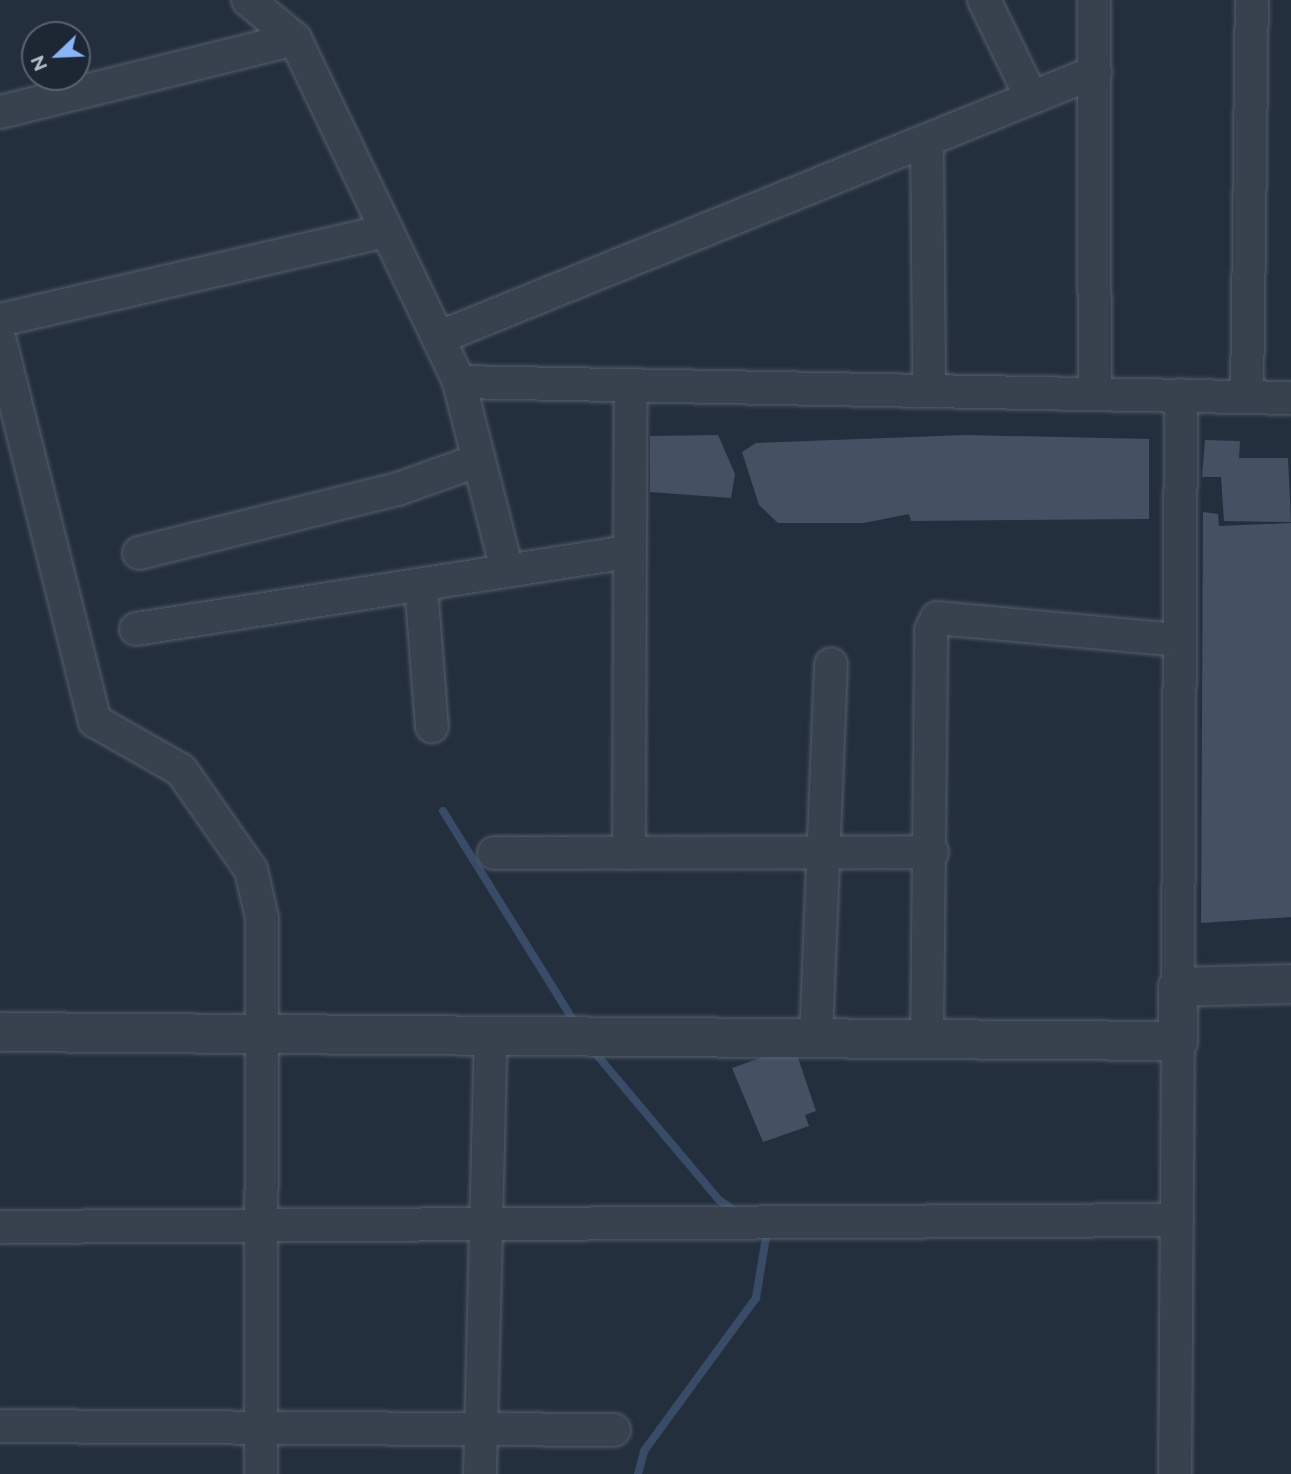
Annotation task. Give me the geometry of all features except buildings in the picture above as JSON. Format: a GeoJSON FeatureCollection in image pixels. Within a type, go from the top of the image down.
{"type":"FeatureCollection","features":[{"type":"Feature","properties":{"kind":"street"},"geometry":{"type":"LineString","coordinates":[[248,0],[295,39],[459,382],[507,571]]}},
{"type":"Feature","properties":{"kind":"street"},"geometry":{"type":"LineString","coordinates":[[984,0],[1031,97]]}},
{"type":"Feature","properties":{"kind":"street"},"geometry":{"type":"LineString","coordinates":[[1094,0],[1095,394]]}},
{"type":"Feature","properties":{"kind":"street"},"geometry":{"type":"LineString","coordinates":[[1247,397],[1252,0]]}},
{"type":"Feature","properties":{"kind":"street"},"geometry":{"type":"LineString","coordinates":[[0,112],[295,39]]}},
{"type":"Feature","properties":{"kind":"street"},"geometry":{"type":"LineString","coordinates":[[438,338],[1095,72]]}},
{"type":"Feature","properties":{"kind":"street"},"geometry":{"type":"LineString","coordinates":[[927,140],[929,391]]}},
{"type":"Feature","properties":{"kind":"street"},"geometry":{"type":"LineString","coordinates":[[0,320],[387,231]]}},
{"type":"Feature","properties":{"kind":"street"},"geometry":{"type":"LineString","coordinates":[[0,341],[95,722],[181,770],[251,870],[262,918],[261,1474]]}},
{"type":"Feature","properties":{"kind":"street"},"geometry":{"type":"LineString","coordinates":[[459,382],[1291,398]]}},
{"type":"Feature","properties":{"kind":"street"},"geometry":{"type":"LineString","coordinates":[[629,853],[631,385]]}},
{"type":"Feature","properties":{"kind":"street"},"geometry":{"type":"LineString","coordinates":[[1175,1474],[1181,396]]}},
{"type":"Feature","properties":{"kind":"street"},"geometry":{"type":"LineString","coordinates":[[139,553],[398,489],[479,460]]}},
{"type":"Feature","properties":{"kind":"street"},"geometry":{"type":"LineString","coordinates":[[136,629],[630,552]]}},
{"type":"Feature","properties":{"kind":"street"},"geometry":{"type":"LineString","coordinates":[[421,585],[432,727]]}},
{"type":"Feature","properties":{"kind":"street"},"geometry":{"type":"LineString","coordinates":[[927,1039],[932,852],[931,631],[937,618],[1180,640]]}},
{"type":"Feature","properties":{"kind":"street"},"geometry":{"type":"LineString","coordinates":[[816,1038],[831,664]]}},
{"type":"Feature","properties":{"kind":"street"},"geometry":{"type":"LineString","coordinates":[[494,853],[932,852]]}},
{"type":"Feature","properties":{"kind":"street"},"geometry":{"type":"LineString","coordinates":[[1178,987],[1291,984]]}},
{"type":"Feature","properties":{"kind":"street"},"geometry":{"type":"LineString","coordinates":[[0,1032],[1178,1041]]}},
{"type":"Feature","properties":{"kind":"street"},"geometry":{"type":"LineString","coordinates":[[480,1474],[491,1035]]}},
{"type":"Feature","properties":{"kind":"street"},"geometry":{"type":"LineString","coordinates":[[0,1227],[1177,1220]]}},
{"type":"Feature","properties":{"kind":"street"},"geometry":{"type":"LineString","coordinates":[[0,1426],[614,1430]]}},
{"type":"Feature","properties":{"kind":"waterway"},"geometry":{"type":"LineString","coordinates":[[443,811],[577,1026]]}},
{"type":"Feature","properties":{"kind":"waterway"},"geometry":{"type":"LineString","coordinates":[[591,1048],[719,1200],[738,1213]]}},
{"type":"Feature","properties":{"kind":"waterway"},"geometry":{"type":"LineString","coordinates":[[638,1474],[644,1451],[756,1298],[767,1231]]}}]}
